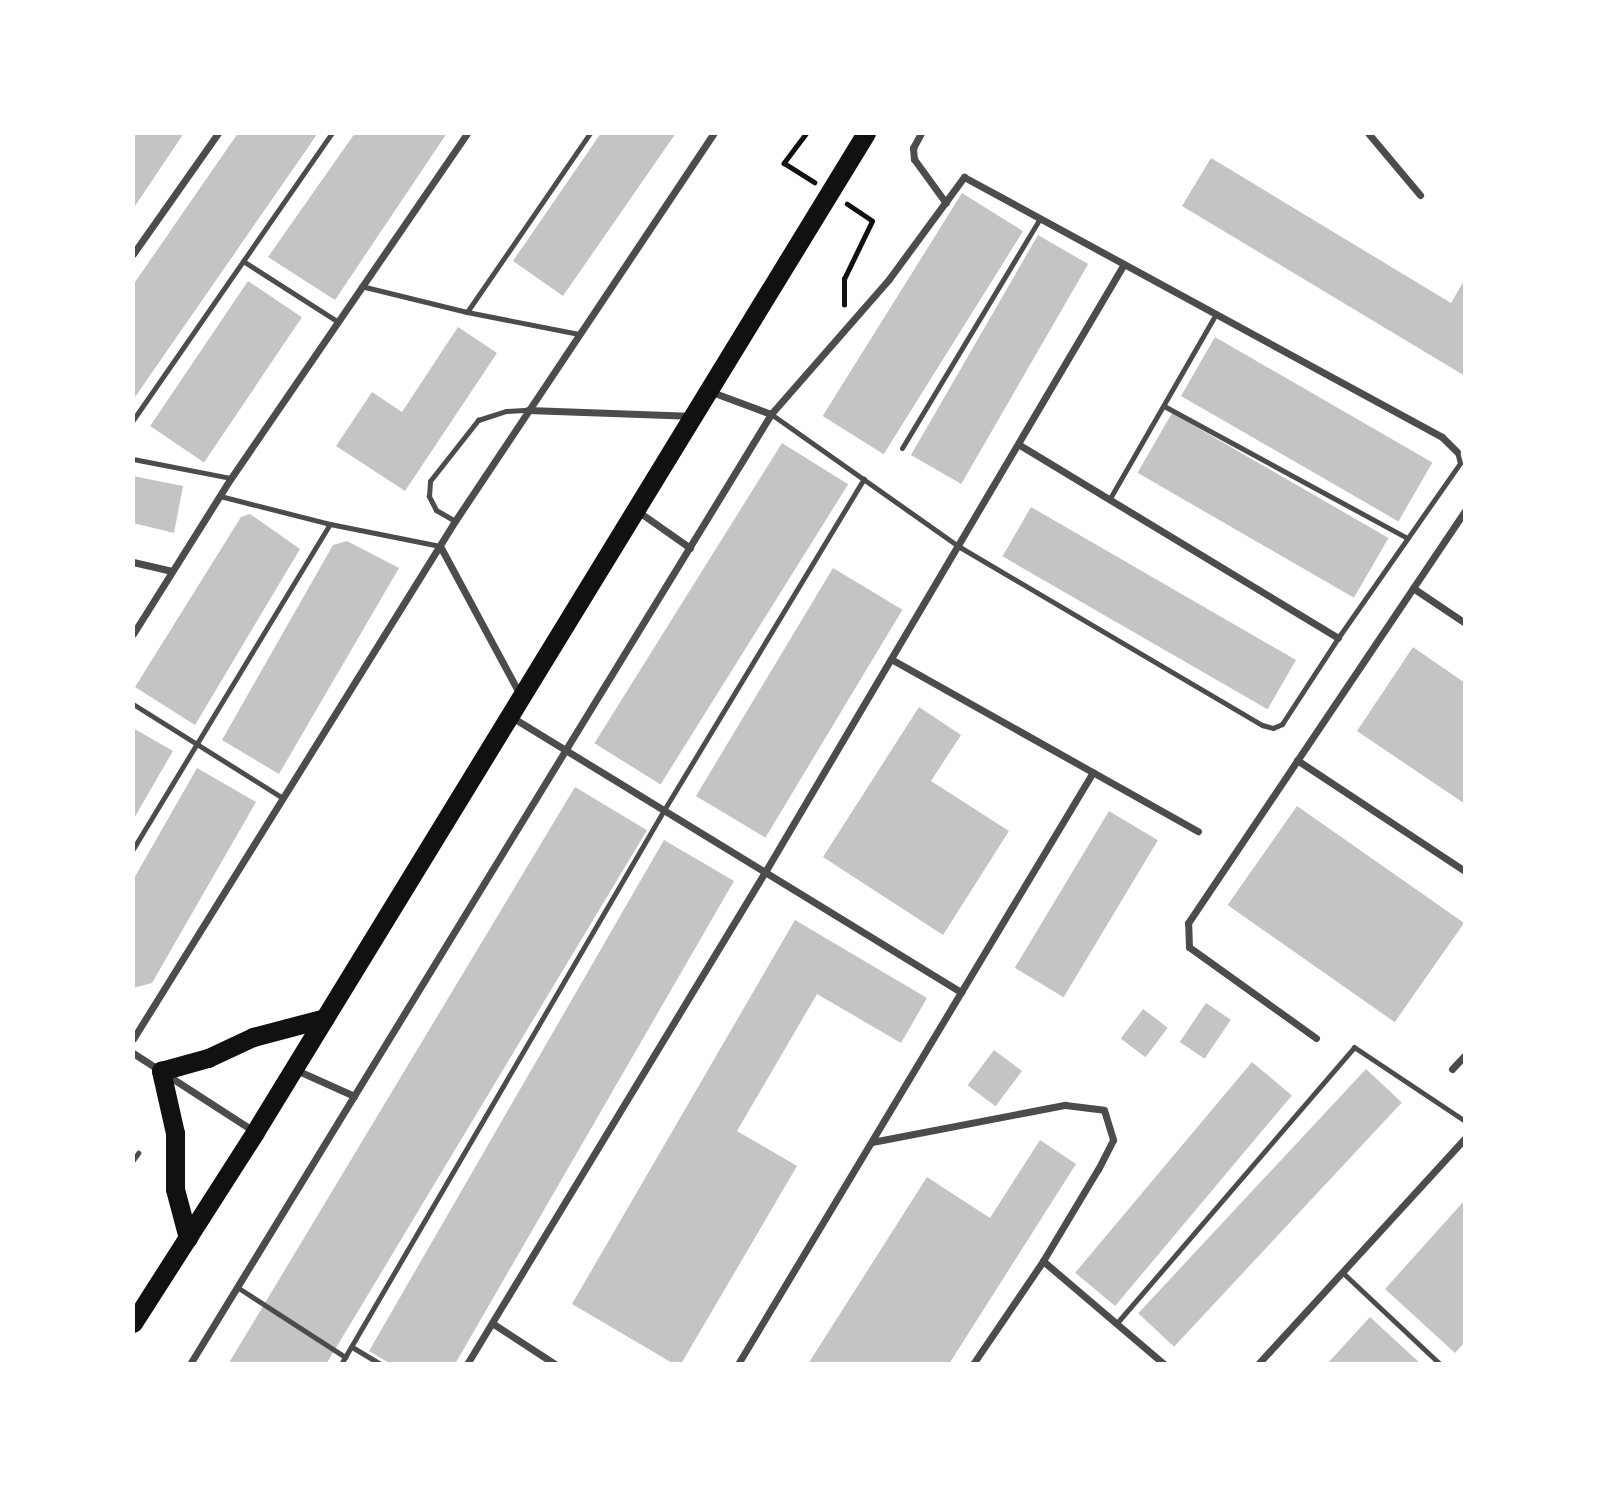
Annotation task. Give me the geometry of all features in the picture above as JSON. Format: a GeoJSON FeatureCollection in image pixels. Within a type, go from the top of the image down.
{"type":"FeatureCollection","features":[{"type":"Feature","properties":{"kind":"highway"},"geometry":{"type":"LineString","coordinates":[[133,1323],[256,1132],[866,133]]}},
{"type":"Feature","properties":{"kind":"highway"},"geometry":{"type":"LineString","coordinates":[[188,1238],[175,1189],[175,1133],[161,1071],[208,1058],[253,1037],[325,1018]]}},
{"type":"Feature","properties":{"kind":"street"},"geometry":{"type":"LineString","coordinates":[[133,254],[218,133]]}},
{"type":"Feature","properties":{"kind":"street"},"geometry":{"type":"LineString","coordinates":[[133,634],[231,478],[467,133]]}},
{"type":"Feature","properties":{"kind":"street"},"geometry":{"type":"LineString","coordinates":[[133,1040],[455,521],[714,133]]}},
{"type":"Feature","properties":{"kind":"street"},"geometry":{"type":"LineString","coordinates":[[921,133],[913,148],[914,159],[946,203]]}},
{"type":"Feature","properties":{"kind":"street"},"geometry":{"type":"LineString","coordinates":[[1368,133],[1420,195]]}},
{"type":"Feature","properties":{"kind":"street"},"geometry":{"type":"LineString","coordinates":[[190,1364],[771,414],[889,279],[964,177],[1442,437],[1457,452]]}},
{"type":"Feature","properties":{"kind":"street"},"geometry":{"type":"LineString","coordinates":[[467,1364],[765,872],[1124,264]]}},
{"type":"Feature","properties":{"kind":"street"},"geometry":{"type":"LineString","coordinates":[[709,391],[771,414]]}},
{"type":"Feature","properties":{"kind":"street"},"geometry":{"type":"LineString","coordinates":[[528,410],[693,416]]}},
{"type":"Feature","properties":{"kind":"street"},"geometry":{"type":"LineString","coordinates":[[1018,444],[1338,638]]}},
{"type":"Feature","properties":{"kind":"street"},"geometry":{"type":"LineString","coordinates":[[636,510],[690,548]]}},
{"type":"Feature","properties":{"kind":"street"},"geometry":{"type":"LineString","coordinates":[[1316,1038],[1189,947],[1188,923],[1465,512]]}},
{"type":"Feature","properties":{"kind":"street"},"geometry":{"type":"LineString","coordinates":[[440,546],[522,697]]}},
{"type":"Feature","properties":{"kind":"street"},"geometry":{"type":"LineString","coordinates":[[133,562],[172,571]]}},
{"type":"Feature","properties":{"kind":"street"},"geometry":{"type":"LineString","coordinates":[[1413,588],[1465,623]]}},
{"type":"Feature","properties":{"kind":"street"},"geometry":{"type":"LineString","coordinates":[[891,659],[1198,831]]}},
{"type":"Feature","properties":{"kind":"street"},"geometry":{"type":"LineString","coordinates":[[510,716],[961,992]]}},
{"type":"Feature","properties":{"kind":"street"},"geometry":{"type":"LineString","coordinates":[[1297,761],[1465,871]]}},
{"type":"Feature","properties":{"kind":"street"},"geometry":{"type":"LineString","coordinates":[[738,1364],[1093,772]]}},
{"type":"Feature","properties":{"kind":"street"},"geometry":{"type":"LineString","coordinates":[[133,1053],[256,1132]]}},
{"type":"Feature","properties":{"kind":"street"},"geometry":{"type":"LineString","coordinates":[[1452,1069],[1465,1055]]}},
{"type":"Feature","properties":{"kind":"street"},"geometry":{"type":"LineString","coordinates":[[294,1069],[354,1097]]}},
{"type":"Feature","properties":{"kind":"street"},"geometry":{"type":"LineString","coordinates":[[872,1142],[1065,1105],[1104,1110],[1113,1140],[1043,1261],[973,1364]]}},
{"type":"Feature","properties":{"kind":"street"},"geometry":{"type":"LineString","coordinates":[[1258,1364],[1465,1138]]}},
{"type":"Feature","properties":{"kind":"street"},"geometry":{"type":"LineString","coordinates":[[1043,1261],[1164,1364]]}},
{"type":"Feature","properties":{"kind":"street"},"geometry":{"type":"LineString","coordinates":[[492,1323],[555,1364]]}},
{"type":"Feature","properties":{"kind":"lane"},"geometry":{"type":"LineString","coordinates":[[133,420],[332,133]]}},
{"type":"Feature","properties":{"kind":"lane"},"geometry":{"type":"LineString","coordinates":[[467,312],[590,133]]}},
{"type":"Feature","properties":{"kind":"lane"},"geometry":{"type":"LineString","coordinates":[[902,448],[1040,218]]}},
{"type":"Feature","properties":{"kind":"lane"},"geometry":{"type":"LineString","coordinates":[[243,261],[337,321]]}},
{"type":"Feature","properties":{"kind":"lane"},"geometry":{"type":"LineString","coordinates":[[361,286],[467,312],[579,334]]}},
{"type":"Feature","properties":{"kind":"lane"},"geometry":{"type":"LineString","coordinates":[[1109,500],[1216,314]]}},
{"type":"Feature","properties":{"kind":"lane"},"geometry":{"type":"LineString","coordinates":[[1164,406],[1407,538]]}},
{"type":"Feature","properties":{"kind":"lane"},"geometry":{"type":"LineString","coordinates":[[455,521],[436,510],[429,496],[430,481],[478,420],[506,411],[528,410]]}},
{"type":"Feature","properties":{"kind":"lane"},"geometry":{"type":"LineString","coordinates":[[771,414],[958,546],[1262,725],[1273,728],[1282,724],[1338,638],[1460,463],[1457,452]]}},
{"type":"Feature","properties":{"kind":"lane"},"geometry":{"type":"LineString","coordinates":[[133,458],[231,478]]}},
{"type":"Feature","properties":{"kind":"lane"},"geometry":{"type":"LineString","coordinates":[[341,1364],[664,810],[864,479]]}},
{"type":"Feature","properties":{"kind":"lane"},"geometry":{"type":"LineString","coordinates":[[220,496],[330,524],[440,546]]}},
{"type":"Feature","properties":{"kind":"lane"},"geometry":{"type":"LineString","coordinates":[[133,849],[330,524]]}},
{"type":"Feature","properties":{"kind":"lane"},"geometry":{"type":"LineString","coordinates":[[133,704],[283,799]]}},
{"type":"Feature","properties":{"kind":"lane"},"geometry":{"type":"LineString","coordinates":[[1116,1324],[1354,1047],[1465,1121]]}},
{"type":"Feature","properties":{"kind":"lane"},"geometry":{"type":"LineString","coordinates":[[133,1160],[138,1153]]}},
{"type":"Feature","properties":{"kind":"lane"},"geometry":{"type":"LineString","coordinates":[[1342,1272],[1440,1364]]}},
{"type":"Feature","properties":{"kind":"lane"},"geometry":{"type":"LineString","coordinates":[[237,1287],[345,1357]]}},
{"type":"Feature","properties":{"kind":"lane"},"geometry":{"type":"LineString","coordinates":[[352,1347],[380,1364]]}},
{"type":"Feature","properties":{"kind":"path"},"geometry":{"type":"LineString","coordinates":[[784,163],[807,133]]}},
{"type":"Feature","properties":{"kind":"path"},"geometry":{"type":"LineString","coordinates":[[844,279],[872,221]]}},
{"type":"Feature","properties":{"kind":"building"},"geometry":{"type":"Polygon","coordinates":[[[133,133],[184,133],[133,209],[133,133]]]}},
{"type":"Feature","properties":{"kind":"building"},"geometry":{"type":"Polygon","coordinates":[[[238,133],[318,133],[133,400],[133,285],[238,133]]]}},
{"type":"Feature","properties":{"kind":"building"},"geometry":{"type":"Polygon","coordinates":[[[355,133],[447,133],[335,300],[268,257],[355,133]]]}},
{"type":"Feature","properties":{"kind":"building"},"geometry":{"type":"Polygon","coordinates":[[[601,133],[676,133],[563,296],[513,261],[601,133]]]}},
{"type":"Feature","properties":{"kind":"building"},"geometry":{"type":"Polygon","coordinates":[[[1211,158],[1451,303],[1465,279],[1465,376],[1182,206],[1211,158]]]}},
{"type":"Feature","properties":{"kind":"building"},"geometry":{"type":"Polygon","coordinates":[[[962,193],[1023,231],[884,454],[823,416],[962,193]]]}},
{"type":"Feature","properties":{"kind":"building"},"geometry":{"type":"Polygon","coordinates":[[[1038,235],[1088,264],[961,484],[911,455],[1038,235]]]}},
{"type":"Feature","properties":{"kind":"building"},"geometry":{"type":"Polygon","coordinates":[[[248,281],[302,317],[204,462],[150,426],[248,281]]]}},
{"type":"Feature","properties":{"kind":"building"},"geometry":{"type":"Polygon","coordinates":[[[458,327],[497,353],[405,491],[336,446],[372,392],[402,412],[458,327]]]}},
{"type":"Feature","properties":{"kind":"building"},"geometry":{"type":"Polygon","coordinates":[[[1215,337],[1432,462],[1398,521],[1181,396],[1215,337]]]}},
{"type":"Feature","properties":{"kind":"building"},"geometry":{"type":"Polygon","coordinates":[[[1172,413],[1389,538],[1354,598],[1138,473],[1172,413]]]}},
{"type":"Feature","properties":{"kind":"building"},"geometry":{"type":"Polygon","coordinates":[[[782,443],[848,484],[661,785],[594,743],[782,443]]]}},
{"type":"Feature","properties":{"kind":"building"},"geometry":{"type":"Polygon","coordinates":[[[133,476],[183,486],[174,533],[133,523],[133,476]]]}},
{"type":"Feature","properties":{"kind":"building"},"geometry":{"type":"Polygon","coordinates":[[[1031,507],[1296,660],[1268,709],[1003,556],[1031,507]]]}},
{"type":"Feature","properties":{"kind":"building"},"geometry":{"type":"Polygon","coordinates":[[[250,514],[300,549],[195,725],[135,687],[241,517],[250,514]]]}},
{"type":"Feature","properties":{"kind":"building"},"geometry":{"type":"Polygon","coordinates":[[[347,541],[399,568],[279,774],[222,740],[333,545],[347,541]]]}},
{"type":"Feature","properties":{"kind":"building"},"geometry":{"type":"Polygon","coordinates":[[[833,568],[902,610],[765,838],[696,796],[833,568]]]}},
{"type":"Feature","properties":{"kind":"building"},"geometry":{"type":"Polygon","coordinates":[[[1413,647],[1465,683],[1465,804],[1357,731],[1413,647]]]}},
{"type":"Feature","properties":{"kind":"building"},"geometry":{"type":"Polygon","coordinates":[[[919,707],[961,735],[931,781],[1009,831],[943,935],[823,857],[919,707]]]}},
{"type":"Feature","properties":{"kind":"building"},"geometry":{"type":"Polygon","coordinates":[[[133,728],[173,751],[133,820],[133,728]]]}},
{"type":"Feature","properties":{"kind":"building"},"geometry":{"type":"Polygon","coordinates":[[[197,768],[256,802],[152,983],[133,988],[133,880],[197,768]]]}},
{"type":"Feature","properties":{"kind":"building"},"geometry":{"type":"Polygon","coordinates":[[[575,787],[647,830],[326,1364],[228,1364],[575,787]]]}},
{"type":"Feature","properties":{"kind":"building"},"geometry":{"type":"Polygon","coordinates":[[[1297,806],[1464,923],[1395,1022],[1228,905],[1297,806]]]}},
{"type":"Feature","properties":{"kind":"building"},"geometry":{"type":"Polygon","coordinates":[[[1109,811],[1158,840],[1064,997],[1015,968],[1109,811]]]}},
{"type":"Feature","properties":{"kind":"building"},"geometry":{"type":"Polygon","coordinates":[[[664,840],[734,881],[455,1364],[391,1364],[369,1351],[664,840]]]}},
{"type":"Feature","properties":{"kind":"building"},"geometry":{"type":"Polygon","coordinates":[[[795,920],[927,998],[901,1043],[817,994],[737,1131],[797,1166],[681,1364],[674,1364],[572,1304],[795,920]]]}},
{"type":"Feature","properties":{"kind":"building"},"geometry":{"type":"Polygon","coordinates":[[[1206,1003],[1231,1020],[1205,1059],[1180,1042],[1206,1003]]]}},
{"type":"Feature","properties":{"kind":"building"},"geometry":{"type":"Polygon","coordinates":[[[1143,1009],[1168,1028],[1145,1057],[1121,1039],[1143,1009]]]}},
{"type":"Feature","properties":{"kind":"building"},"geometry":{"type":"Polygon","coordinates":[[[994,1050],[1022,1071],[995,1106],[968,1085],[994,1050]]]}},
{"type":"Feature","properties":{"kind":"building"},"geometry":{"type":"Polygon","coordinates":[[[1252,1062],[1292,1095],[1115,1306],[1075,1273],[1252,1062]]]}},
{"type":"Feature","properties":{"kind":"building"},"geometry":{"type":"Polygon","coordinates":[[[1366,1069],[1402,1102],[1174,1347],[1138,1313],[1366,1069]]]}},
{"type":"Feature","properties":{"kind":"building"},"geometry":{"type":"Polygon","coordinates":[[[1040,1140],[1076,1164],[949,1364],[808,1364],[927,1177],[990,1218],[1040,1140]]]}},
{"type":"Feature","properties":{"kind":"building"},"geometry":{"type":"Polygon","coordinates":[[[1465,1200],[1465,1342],[1455,1353],[1385,1289],[1465,1200]]]}},
{"type":"Feature","properties":{"kind":"building"},"geometry":{"type":"Polygon","coordinates":[[[1370,1317],[1421,1364],[1327,1364],[1370,1317]]]}}]}
